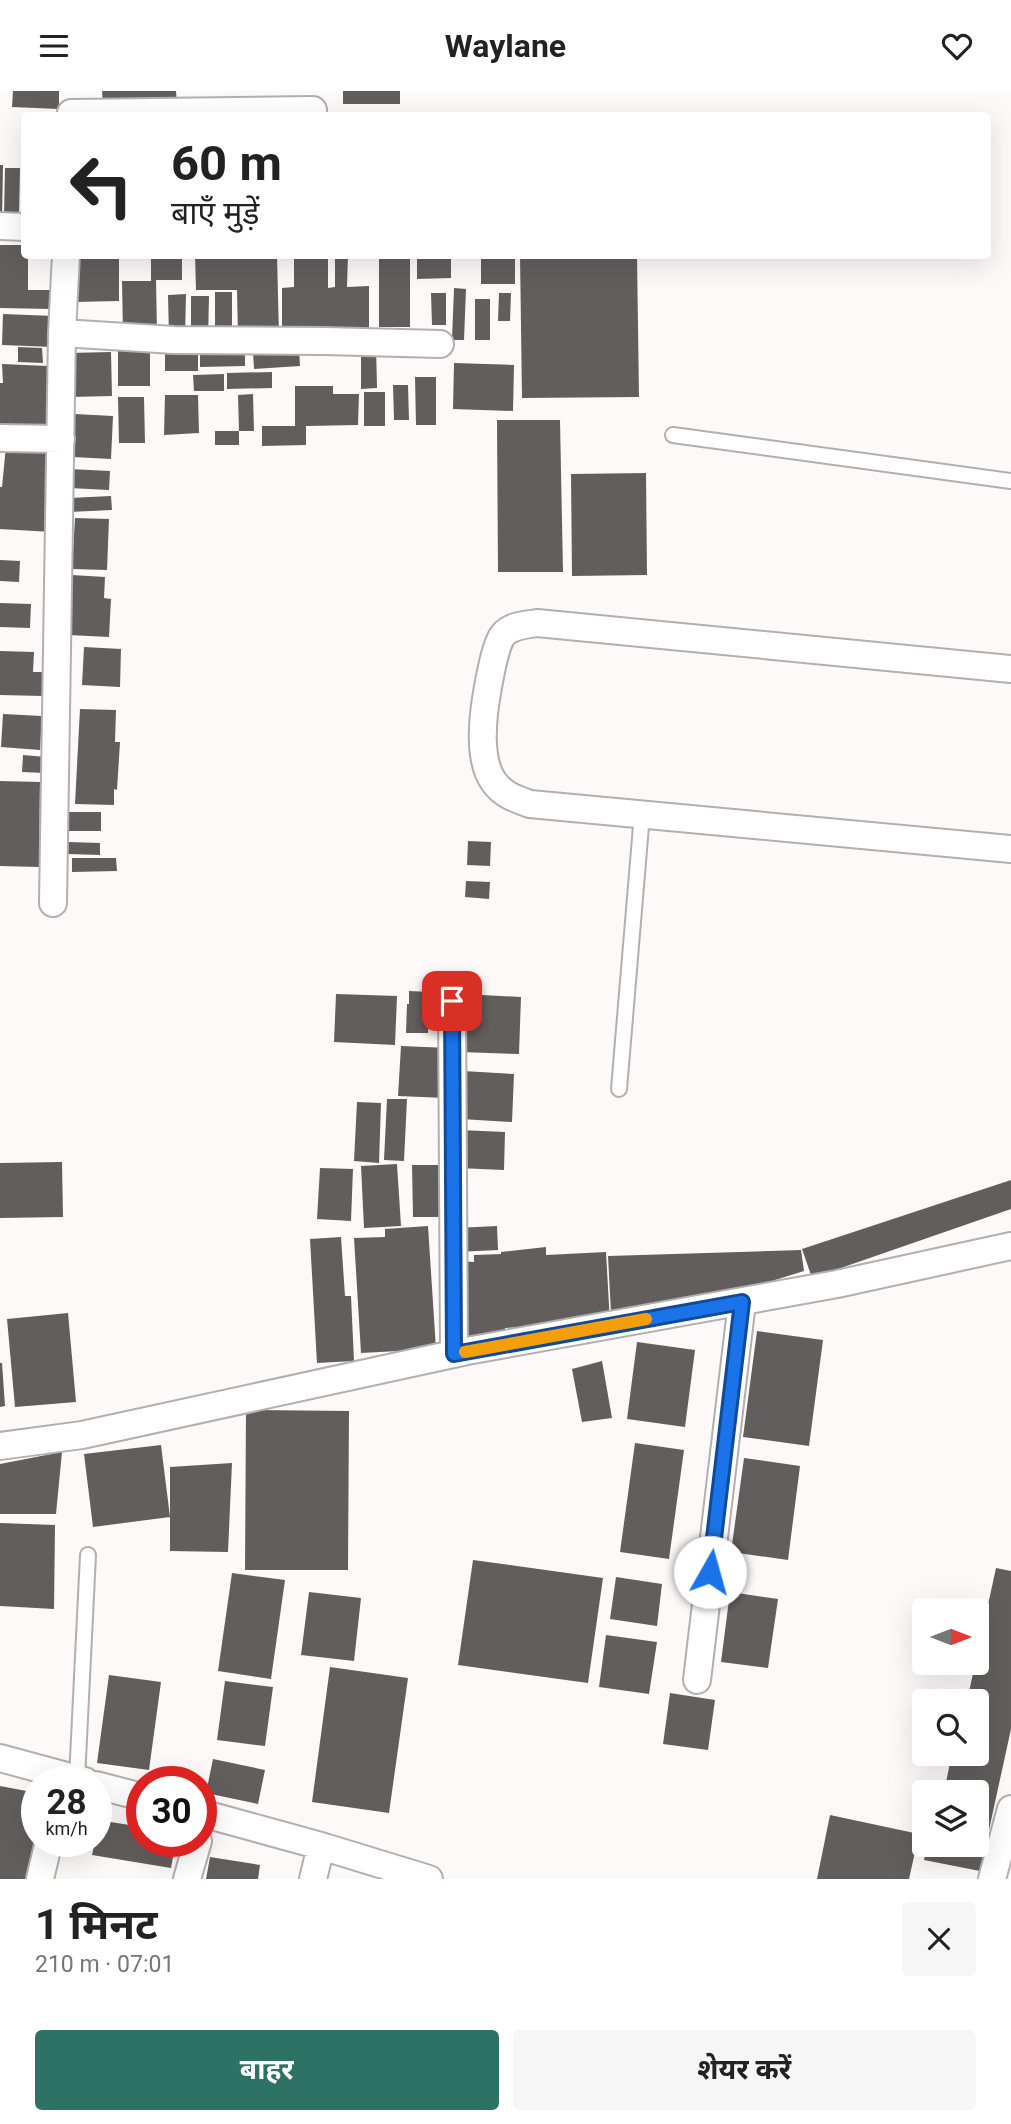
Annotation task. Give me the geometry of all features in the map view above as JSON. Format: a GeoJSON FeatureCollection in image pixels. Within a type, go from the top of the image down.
{"type":"FeatureCollection","features":[{"type":"Feature","properties":{"kind":"street"},"geometry":{"type":"LineString","coordinates":[[71,107],[313,110]]}},
{"type":"Feature","properties":{"kind":"street"},"geometry":{"type":"LineString","coordinates":[[0,226],[21,227]]}},
{"type":"Feature","properties":{"kind":"street"},"geometry":{"type":"LineString","coordinates":[[53,903],[62,333],[66,259]]}},
{"type":"Feature","properties":{"kind":"street"},"geometry":{"type":"LineString","coordinates":[[62,333],[174,341],[440,344]]}},
{"type":"Feature","properties":{"kind":"street"},"geometry":{"type":"LineString","coordinates":[[0,438],[61,439]]}},
{"type":"Feature","properties":{"kind":"street"},"geometry":{"type":"LineString","coordinates":[[1011,669],[537,623],[513,627],[502,635],[495,652],[482,729],[485,760],[492,780],[506,795],[530,804],[1011,849]]}},
{"type":"Feature","properties":{"kind":"street"},"geometry":{"type":"LineString","coordinates":[[452,1001],[454,1354]]}},
{"type":"Feature","properties":{"kind":"street"},"geometry":{"type":"LineString","coordinates":[[0,1446],[82,1435],[454,1354],[837,1284],[1011,1246]]}},
{"type":"Feature","properties":{"kind":"street"},"geometry":{"type":"LineString","coordinates":[[697,1680],[742,1302]]}},
{"type":"Feature","properties":{"kind":"street"},"geometry":{"type":"LineString","coordinates":[[0,1758],[27,1766]]}},
{"type":"Feature","properties":{"kind":"street"},"geometry":{"type":"LineString","coordinates":[[992,1879],[1011,1809]]}},
{"type":"Feature","properties":{"kind":"street"},"geometry":{"type":"LineString","coordinates":[[217,1822],[321,1846],[429,1879]]}},
{"type":"Feature","properties":{"kind":"street"},"geometry":{"type":"LineString","coordinates":[[313,1879],[321,1846]]}},
{"type":"Feature","properties":{"kind":"street"},"geometry":{"type":"LineString","coordinates":[[40,1879],[45,1857]]}},
{"type":"Feature","properties":{"kind":"street"},"geometry":{"type":"LineString","coordinates":[[187,1879],[193,1857]]}},
{"type":"Feature","properties":{"kind":"lane"},"geometry":{"type":"LineString","coordinates":[[673,435],[1011,481]]}},
{"type":"Feature","properties":{"kind":"lane"},"geometry":{"type":"LineString","coordinates":[[620,1089],[642,814]]}},
{"type":"Feature","properties":{"kind":"lane"},"geometry":{"type":"LineString","coordinates":[[78,1766],[88,1555]]}},
{"type":"Feature","properties":{"kind":"building"},"geometry":{"type":"Polygon","coordinates":[[[13,91],[59,91],[59,109],[12,107],[13,91]]]}},
{"type":"Feature","properties":{"kind":"building"},"geometry":{"type":"Polygon","coordinates":[[[102,91],[176,91],[177,104],[103,105],[102,91]]]}},
{"type":"Feature","properties":{"kind":"building"},"geometry":{"type":"Polygon","coordinates":[[[343,91],[400,91],[400,104],[343,104],[343,91]]]}},
{"type":"Feature","properties":{"kind":"building"},"geometry":{"type":"Polygon","coordinates":[[[0,165],[3,165],[2,219],[0,219],[0,165]]]}},
{"type":"Feature","properties":{"kind":"building"},"geometry":{"type":"Polygon","coordinates":[[[5,168],[20,168],[19,217],[4,217],[5,168]]]}},
{"type":"Feature","properties":{"kind":"building"},"geometry":{"type":"Polygon","coordinates":[[[0,245],[21,245],[21,259],[28,259],[28,290],[51,290],[51,309],[0,308],[0,245]]]}},
{"type":"Feature","properties":{"kind":"building"},"geometry":{"type":"Polygon","coordinates":[[[73,259],[119,259],[119,301],[74,302],[73,259]]]}},
{"type":"Feature","properties":{"kind":"building"},"geometry":{"type":"Polygon","coordinates":[[[151,259],[182,259],[182,280],[156,280],[157,333],[123,334],[122,281],[151,281],[151,259]]]}},
{"type":"Feature","properties":{"kind":"building"},"geometry":{"type":"Polygon","coordinates":[[[195,259],[277,259],[279,336],[238,337],[237,290],[196,290],[195,259]]]}},
{"type":"Feature","properties":{"kind":"building"},"geometry":{"type":"Polygon","coordinates":[[[294,259],[328,259],[328,288],[335,287],[335,259],[348,259],[347,287],[369,286],[369,331],[282,330],[282,288],[294,287],[294,259]]]}},
{"type":"Feature","properties":{"kind":"building"},"geometry":{"type":"Polygon","coordinates":[[[379,259],[410,259],[410,327],[379,327],[379,259]]]}},
{"type":"Feature","properties":{"kind":"building"},"geometry":{"type":"Polygon","coordinates":[[[417,259],[451,259],[451,278],[417,279],[417,259]]]}},
{"type":"Feature","properties":{"kind":"building"},"geometry":{"type":"Polygon","coordinates":[[[481,259],[515,259],[515,284],[481,284],[481,259]]]}},
{"type":"Feature","properties":{"kind":"building"},"geometry":{"type":"Polygon","coordinates":[[[520,259],[637,259],[639,397],[522,398],[520,259]]]}},
{"type":"Feature","properties":{"kind":"building"},"geometry":{"type":"Polygon","coordinates":[[[454,288],[466,289],[464,340],[452,340],[454,288]]]}},
{"type":"Feature","properties":{"kind":"building"},"geometry":{"type":"Polygon","coordinates":[[[215,292],[232,292],[232,334],[215,334],[215,292]]]}},
{"type":"Feature","properties":{"kind":"building"},"geometry":{"type":"Polygon","coordinates":[[[431,293],[446,293],[446,325],[432,325],[431,293]]]}},
{"type":"Feature","properties":{"kind":"building"},"geometry":{"type":"Polygon","coordinates":[[[499,293],[511,293],[510,321],[498,321],[499,293]]]}},
{"type":"Feature","properties":{"kind":"building"},"geometry":{"type":"Polygon","coordinates":[[[186,294],[185,337],[169,337],[168,295],[186,294]]]}},
{"type":"Feature","properties":{"kind":"building"},"geometry":{"type":"Polygon","coordinates":[[[191,296],[209,296],[208,339],[191,338],[191,296]]]}},
{"type":"Feature","properties":{"kind":"building"},"geometry":{"type":"Polygon","coordinates":[[[475,299],[490,299],[490,340],[475,340],[475,299]]]}},
{"type":"Feature","properties":{"kind":"building"},"geometry":{"type":"Polygon","coordinates":[[[3,314],[54,316],[53,347],[2,345],[3,314]]]}},
{"type":"Feature","properties":{"kind":"building"},"geometry":{"type":"Polygon","coordinates":[[[361,345],[376,345],[377,388],[361,389],[361,345]]]}},
{"type":"Feature","properties":{"kind":"building"},"geometry":{"type":"Polygon","coordinates":[[[18,347],[42,348],[43,363],[18,362],[18,347]]]}},
{"type":"Feature","properties":{"kind":"building"},"geometry":{"type":"Polygon","coordinates":[[[118,349],[150,349],[150,386],[118,386],[118,349]]]}},
{"type":"Feature","properties":{"kind":"building"},"geometry":{"type":"Polygon","coordinates":[[[198,349],[198,371],[165,371],[165,350],[198,349]]]}},
{"type":"Feature","properties":{"kind":"building"},"geometry":{"type":"Polygon","coordinates":[[[245,349],[245,366],[200,367],[200,350],[245,349]]]}},
{"type":"Feature","properties":{"kind":"building"},"geometry":{"type":"Polygon","coordinates":[[[299,349],[300,366],[254,369],[253,351],[299,349]]]}},
{"type":"Feature","properties":{"kind":"building"},"geometry":{"type":"Polygon","coordinates":[[[111,352],[112,396],[70,397],[69,353],[111,352]]]}},
{"type":"Feature","properties":{"kind":"building"},"geometry":{"type":"Polygon","coordinates":[[[454,363],[514,365],[513,411],[453,409],[454,363]]]}},
{"type":"Feature","properties":{"kind":"building"},"geometry":{"type":"Polygon","coordinates":[[[2,364],[48,366],[46,430],[0,431],[2,364]]]}},
{"type":"Feature","properties":{"kind":"building"},"geometry":{"type":"Polygon","coordinates":[[[272,372],[272,388],[227,389],[227,373],[272,372]]]}},
{"type":"Feature","properties":{"kind":"building"},"geometry":{"type":"Polygon","coordinates":[[[224,374],[224,391],[194,391],[193,375],[224,374]]]}},
{"type":"Feature","properties":{"kind":"building"},"geometry":{"type":"Polygon","coordinates":[[[415,377],[436,377],[436,425],[416,425],[415,377]]]}},
{"type":"Feature","properties":{"kind":"building"},"geometry":{"type":"Polygon","coordinates":[[[393,385],[408,385],[409,420],[394,420],[393,385]]]}},
{"type":"Feature","properties":{"kind":"building"},"geometry":{"type":"Polygon","coordinates":[[[295,386],[333,386],[333,394],[359,394],[358,425],[306,426],[306,445],[262,446],[262,426],[295,426],[295,386]]]}},
{"type":"Feature","properties":{"kind":"building"},"geometry":{"type":"Polygon","coordinates":[[[364,392],[385,392],[385,426],[364,426],[364,392]]]}},
{"type":"Feature","properties":{"kind":"building"},"geometry":{"type":"Polygon","coordinates":[[[253,394],[254,431],[239,431],[238,395],[253,394]]]}},
{"type":"Feature","properties":{"kind":"building"},"geometry":{"type":"Polygon","coordinates":[[[165,395],[198,395],[199,433],[164,435],[165,395]]]}},
{"type":"Feature","properties":{"kind":"building"},"geometry":{"type":"Polygon","coordinates":[[[118,397],[144,397],[145,443],[119,443],[118,397]]]}},
{"type":"Feature","properties":{"kind":"building"},"geometry":{"type":"Polygon","coordinates":[[[75,414],[113,416],[111,459],[73,457],[75,414]]]}},
{"type":"Feature","properties":{"kind":"building"},"geometry":{"type":"Polygon","coordinates":[[[497,420],[560,420],[563,572],[498,572],[497,420]]]}},
{"type":"Feature","properties":{"kind":"building"},"geometry":{"type":"Polygon","coordinates":[[[215,431],[239,431],[239,445],[215,445],[215,431]]]}},
{"type":"Feature","properties":{"kind":"building"},"geometry":{"type":"Polygon","coordinates":[[[6,446],[56,449],[52,532],[0,529],[0,487],[6,446]]]}},
{"type":"Feature","properties":{"kind":"building"},"geometry":{"type":"Polygon","coordinates":[[[69,469],[110,471],[109,490],[69,488],[69,469]]]}},
{"type":"Feature","properties":{"kind":"building"},"geometry":{"type":"Polygon","coordinates":[[[646,473],[647,575],[572,576],[571,474],[646,473]]]}},
{"type":"Feature","properties":{"kind":"building"},"geometry":{"type":"Polygon","coordinates":[[[111,496],[112,510],[69,512],[69,498],[111,496]]]}},
{"type":"Feature","properties":{"kind":"building"},"geometry":{"type":"Polygon","coordinates":[[[75,518],[109,519],[107,570],[72,569],[75,518]]]}},
{"type":"Feature","properties":{"kind":"building"},"geometry":{"type":"Polygon","coordinates":[[[0,560],[20,561],[19,582],[0,581],[0,560]]]}},
{"type":"Feature","properties":{"kind":"building"},"geometry":{"type":"Polygon","coordinates":[[[72,575],[105,577],[104,598],[111,599],[109,637],[69,635],[72,575]]]}},
{"type":"Feature","properties":{"kind":"building"},"geometry":{"type":"Polygon","coordinates":[[[0,603],[31,604],[30,628],[0,627],[0,603]]]}},
{"type":"Feature","properties":{"kind":"building"},"geometry":{"type":"Polygon","coordinates":[[[84,647],[121,649],[120,687],[82,685],[84,647]]]}},
{"type":"Feature","properties":{"kind":"building"},"geometry":{"type":"Polygon","coordinates":[[[0,651],[34,652],[33,672],[44,672],[43,696],[0,695],[0,651]]]}},
{"type":"Feature","properties":{"kind":"building"},"geometry":{"type":"Polygon","coordinates":[[[80,709],[116,710],[115,742],[120,742],[114,805],[75,804],[80,709]]]}},
{"type":"Feature","properties":{"kind":"building"},"geometry":{"type":"Polygon","coordinates":[[[3,714],[42,716],[40,750],[1,747],[3,714]]]}},
{"type":"Feature","properties":{"kind":"building"},"geometry":{"type":"Polygon","coordinates":[[[23,755],[46,757],[45,773],[22,772],[23,755]]]}},
{"type":"Feature","properties":{"kind":"building"},"geometry":{"type":"Polygon","coordinates":[[[0,781],[40,782],[39,867],[0,866],[0,781]]]}},
{"type":"Feature","properties":{"kind":"building"},"geometry":{"type":"Polygon","coordinates":[[[62,812],[101,812],[101,831],[62,831],[62,812]]]}},
{"type":"Feature","properties":{"kind":"building"},"geometry":{"type":"Polygon","coordinates":[[[468,841],[491,842],[490,866],[467,865],[468,841]]]}},
{"type":"Feature","properties":{"kind":"building"},"geometry":{"type":"Polygon","coordinates":[[[68,842],[100,843],[100,855],[67,854],[68,842]]]}},
{"type":"Feature","properties":{"kind":"building"},"geometry":{"type":"Polygon","coordinates":[[[72,858],[116,858],[117,871],[72,872],[72,858]]]}},
{"type":"Feature","properties":{"kind":"building"},"geometry":{"type":"Polygon","coordinates":[[[466,881],[490,882],[489,899],[465,897],[466,881]]]}},
{"type":"Feature","properties":{"kind":"building"},"geometry":{"type":"Polygon","coordinates":[[[409,991],[430,992],[428,1033],[406,1033],[409,991]]]}},
{"type":"Feature","properties":{"kind":"building"},"geometry":{"type":"Polygon","coordinates":[[[336,994],[397,996],[395,1045],[334,1042],[336,994]]]}},
{"type":"Feature","properties":{"kind":"building"},"geometry":{"type":"Polygon","coordinates":[[[463,994],[521,997],[519,1054],[460,1052],[463,994]]]}},
{"type":"Feature","properties":{"kind":"building"},"geometry":{"type":"Polygon","coordinates":[[[401,1046],[449,1048],[446,1098],[398,1096],[401,1046]]]}},
{"type":"Feature","properties":{"kind":"building"},"geometry":{"type":"Polygon","coordinates":[[[463,1071],[514,1074],[512,1122],[461,1119],[463,1071]]]}},
{"type":"Feature","properties":{"kind":"building"},"geometry":{"type":"Polygon","coordinates":[[[387,1099],[407,1099],[404,1161],[384,1160],[387,1099]]]}},
{"type":"Feature","properties":{"kind":"building"},"geometry":{"type":"Polygon","coordinates":[[[357,1102],[381,1103],[379,1163],[354,1161],[357,1102]]]}},
{"type":"Feature","properties":{"kind":"building"},"geometry":{"type":"Polygon","coordinates":[[[459,1130],[505,1132],[504,1170],[458,1168],[459,1130]]]}},
{"type":"Feature","properties":{"kind":"building"},"geometry":{"type":"Polygon","coordinates":[[[62,1162],[63,1217],[0,1218],[0,1163],[62,1162]]]}},
{"type":"Feature","properties":{"kind":"building"},"geometry":{"type":"Polygon","coordinates":[[[397,1164],[401,1226],[364,1228],[361,1166],[397,1164]]]}},
{"type":"Feature","properties":{"kind":"building"},"geometry":{"type":"Polygon","coordinates":[[[412,1165],[444,1165],[444,1217],[413,1217],[412,1165]]]}},
{"type":"Feature","properties":{"kind":"building"},"geometry":{"type":"Polygon","coordinates":[[[320,1168],[353,1169],[351,1221],[317,1219],[320,1168]]]}},
{"type":"Feature","properties":{"kind":"building"},"geometry":{"type":"Polygon","coordinates":[[[1011,1180],[1011,1209],[812,1278],[802,1249],[1011,1180]]]}},
{"type":"Feature","properties":{"kind":"building"},"geometry":{"type":"Polygon","coordinates":[[[428,1226],[436,1349],[361,1353],[354,1238],[385,1237],[385,1229],[428,1226]]]}},
{"type":"Feature","properties":{"kind":"building"},"geometry":{"type":"Polygon","coordinates":[[[497,1226],[498,1250],[457,1252],[456,1228],[497,1226]]]}},
{"type":"Feature","properties":{"kind":"building"},"geometry":{"type":"Polygon","coordinates":[[[341,1237],[345,1296],[351,1296],[354,1361],[317,1363],[310,1239],[341,1237]]]}},
{"type":"Feature","properties":{"kind":"building"},"geometry":{"type":"Polygon","coordinates":[[[546,1247],[546,1255],[606,1252],[610,1323],[505,1328],[505,1336],[458,1338],[458,1261],[474,1262],[474,1255],[546,1247]]]}},
{"type":"Feature","properties":{"kind":"building"},"geometry":{"type":"Polygon","coordinates":[[[801,1250],[804,1271],[775,1280],[776,1286],[611,1313],[608,1256],[801,1250]]]}},
{"type":"Feature","properties":{"kind":"building"},"geometry":{"type":"Polygon","coordinates":[[[68,1313],[76,1402],[15,1407],[7,1319],[68,1313]]]}},
{"type":"Feature","properties":{"kind":"building"},"geometry":{"type":"Polygon","coordinates":[[[757,1331],[823,1340],[809,1446],[743,1437],[757,1331]]]}},
{"type":"Feature","properties":{"kind":"building"},"geometry":{"type":"Polygon","coordinates":[[[637,1342],[695,1350],[685,1427],[627,1419],[637,1342]]]}},
{"type":"Feature","properties":{"kind":"building"},"geometry":{"type":"Polygon","coordinates":[[[602,1361],[612,1418],[582,1422],[572,1369],[602,1361]]]}},
{"type":"Feature","properties":{"kind":"building"},"geometry":{"type":"Polygon","coordinates":[[[0,1363],[5,1406],[0,1407],[0,1363]]]}},
{"type":"Feature","properties":{"kind":"building"},"geometry":{"type":"Polygon","coordinates":[[[246,1410],[349,1411],[348,1570],[245,1570],[246,1410]]]}},
{"type":"Feature","properties":{"kind":"building"},"geometry":{"type":"Polygon","coordinates":[[[635,1443],[684,1450],[669,1559],[620,1552],[635,1443]]]}},
{"type":"Feature","properties":{"kind":"building"},"geometry":{"type":"Polygon","coordinates":[[[161,1445],[170,1517],[93,1527],[84,1454],[161,1445]]]}},
{"type":"Feature","properties":{"kind":"building"},"geometry":{"type":"Polygon","coordinates":[[[62,1452],[56,1514],[0,1514],[0,1464],[62,1452]]]}},
{"type":"Feature","properties":{"kind":"building"},"geometry":{"type":"Polygon","coordinates":[[[744,1458],[800,1466],[788,1560],[731,1552],[744,1458]]]}},
{"type":"Feature","properties":{"kind":"building"},"geometry":{"type":"Polygon","coordinates":[[[232,1463],[228,1552],[170,1551],[170,1467],[232,1463]]]}},
{"type":"Feature","properties":{"kind":"building"},"geometry":{"type":"Polygon","coordinates":[[[0,1523],[55,1525],[54,1609],[0,1606],[0,1523]]]}},
{"type":"Feature","properties":{"kind":"building"},"geometry":{"type":"Polygon","coordinates":[[[473,1560],[603,1578],[588,1683],[458,1665],[473,1560]]]}},
{"type":"Feature","properties":{"kind":"building"},"geometry":{"type":"Polygon","coordinates":[[[996,1568],[1011,1571],[1011,1729],[989,1830],[989,1780],[946,1780],[949,1766],[989,1766],[989,1689],[970,1689],[973,1675],[989,1675],[989,1600],[996,1568]]]}},
{"type":"Feature","properties":{"kind":"building"},"geometry":{"type":"Polygon","coordinates":[[[232,1573],[285,1580],[271,1679],[218,1671],[232,1573]]]}},
{"type":"Feature","properties":{"kind":"building"},"geometry":{"type":"Polygon","coordinates":[[[616,1577],[662,1584],[657,1626],[610,1619],[616,1577]]]}},
{"type":"Feature","properties":{"kind":"building"},"geometry":{"type":"Polygon","coordinates":[[[309,1592],[361,1598],[354,1661],[301,1655],[309,1592]]]}},
{"type":"Feature","properties":{"kind":"building"},"geometry":{"type":"Polygon","coordinates":[[[730,1592],[778,1599],[768,1668],[721,1662],[730,1592]]]}},
{"type":"Feature","properties":{"kind":"building"},"geometry":{"type":"Polygon","coordinates":[[[606,1635],[657,1642],[649,1694],[599,1687],[606,1635]]]}},
{"type":"Feature","properties":{"kind":"building"},"geometry":{"type":"Polygon","coordinates":[[[330,1667],[408,1678],[389,1813],[312,1802],[330,1667]]]}},
{"type":"Feature","properties":{"kind":"building"},"geometry":{"type":"Polygon","coordinates":[[[109,1675],[161,1682],[150,1766],[126,1767],[97,1763],[109,1675]]]}},
{"type":"Feature","properties":{"kind":"building"},"geometry":{"type":"Polygon","coordinates":[[[225,1681],[273,1687],[265,1746],[217,1740],[225,1681]]]}},
{"type":"Feature","properties":{"kind":"building"},"geometry":{"type":"Polygon","coordinates":[[[670,1693],[715,1700],[708,1750],[663,1744],[670,1693]]]}},
{"type":"Feature","properties":{"kind":"building"},"geometry":{"type":"Polygon","coordinates":[[[213,1759],[265,1770],[258,1804],[217,1795],[217,1766],[212,1766],[213,1759]]]}},
{"type":"Feature","properties":{"kind":"building"},"geometry":{"type":"Polygon","coordinates":[[[0,1786],[21,1790],[21,1857],[35,1857],[32,1879],[0,1879],[0,1786]]]}},
{"type":"Feature","properties":{"kind":"building"},"geometry":{"type":"Polygon","coordinates":[[[830,1815],[912,1833],[914,1857],[909,1879],[817,1879],[830,1815]]]}},
{"type":"Feature","properties":{"kind":"building"},"geometry":{"type":"Polygon","coordinates":[[[112,1822],[126,1824],[126,1857],[173,1857],[171,1868],[104,1857],[112,1857],[112,1822]]]}},
{"type":"Feature","properties":{"kind":"building"},"geometry":{"type":"Polygon","coordinates":[[[210,1857],[260,1865],[258,1879],[206,1879],[210,1857]]]}},
{"type":"Feature","properties":{"kind":"building"},"geometry":{"type":"Polygon","coordinates":[[[925,1857],[983,1857],[980,1871],[924,1860],[925,1857]]]}},
{"type":"Feature","properties":{"kind":"slow traffic"},"geometry":{"type":"LineString","coordinates":[[465,1352],[646,1319]]}},
{"type":"Feature","properties":{"kind":"route"},"geometry":{"type":"LineString","coordinates":[[452,1001],[454,1354],[742,1302],[710,1572]]}}]}
